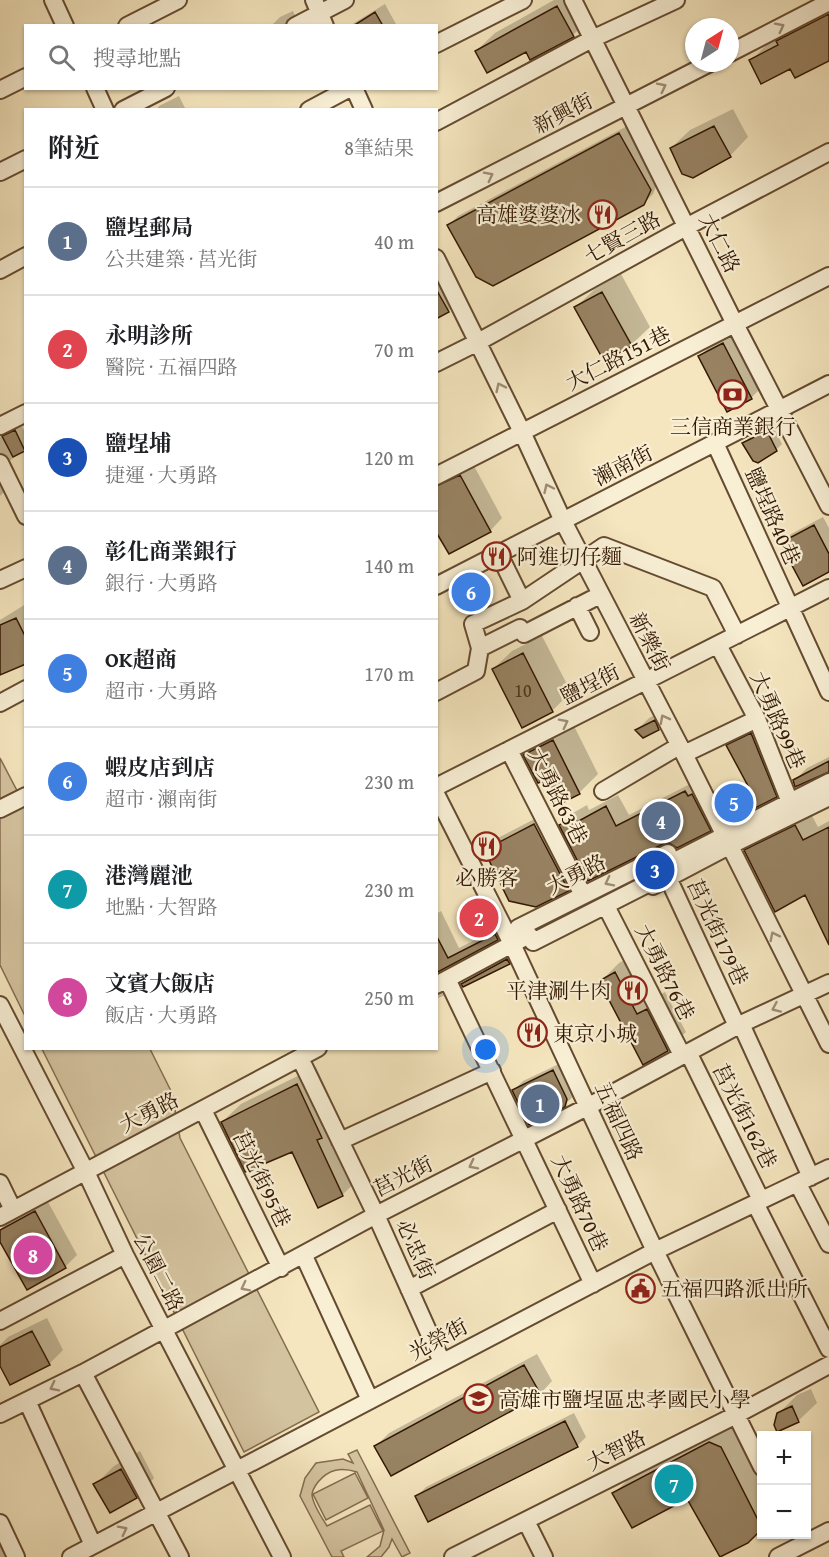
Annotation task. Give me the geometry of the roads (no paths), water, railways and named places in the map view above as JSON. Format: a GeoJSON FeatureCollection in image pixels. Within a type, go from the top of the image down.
{"type":"FeatureCollection","features":[{"type":"Feature","properties":{"kind":"street"},"geometry":{"type":"LineString","coordinates":[[53,0],[64,24]]}},
{"type":"Feature","properties":{"kind":"street"},"geometry":{"type":"LineString","coordinates":[[131,24],[178,0]]}},
{"type":"Feature","properties":{"kind":"street"},"geometry":{"type":"LineString","coordinates":[[299,24],[345,0]]}},
{"type":"Feature","properties":{"kind":"street"},"geometry":{"type":"LineString","coordinates":[[438,43],[523,0]]}},
{"type":"Feature","properties":{"kind":"street","name":"大仁路"},"geometry":{"type":"LineString","coordinates":[[573,0],[829,506]]}},
{"type":"Feature","properties":{"kind":"street"},"geometry":{"type":"LineString","coordinates":[[438,121],[592,39],[676,0]]}},
{"type":"Feature","properties":{"kind":"street"},"geometry":{"type":"LineString","coordinates":[[739,48],[829,2]]}},
{"type":"Feature","properties":{"kind":"street","name":"新興街"},"geometry":{"type":"LineString","coordinates":[[438,202],[692,72]]}},
{"type":"Feature","properties":{"kind":"street"},"geometry":{"type":"LineString","coordinates":[[0,90],[24,78]]}},
{"type":"Feature","properties":{"kind":"street"},"geometry":{"type":"LineString","coordinates":[[96,90],[104,108]]}},
{"type":"Feature","properties":{"kind":"street"},"geometry":{"type":"LineString","coordinates":[[127,108],[162,90]]}},
{"type":"Feature","properties":{"kind":"street"},"geometry":{"type":"LineString","coordinates":[[313,108],[348,90]]}},
{"type":"Feature","properties":{"kind":"street"},"geometry":{"type":"LineString","coordinates":[[353,90],[363,108]]}},
{"type":"Feature","properties":{"kind":"street","name":"七賢三路"},"geometry":{"type":"LineString","coordinates":[[438,362],[829,152]]}},
{"type":"Feature","properties":{"kind":"street"},"geometry":{"type":"LineString","coordinates":[[0,172],[24,160]]}},
{"type":"Feature","properties":{"kind":"street"},"geometry":{"type":"LineString","coordinates":[[0,270],[24,257]]}},
{"type":"Feature","properties":{"kind":"street","name":"新樂街"},"geometry":{"type":"LineString","coordinates":[[438,262],[563,521],[829,1044]]}},
{"type":"Feature","properties":{"kind":"street","name":"大仁路151巷"},"geometry":{"type":"LineString","coordinates":[[438,475],[829,276]]}},
{"type":"Feature","properties":{"kind":"street","name":"瀨南街"},"geometry":{"type":"LineString","coordinates":[[438,585],[829,384]]}},
{"type":"Feature","properties":{"kind":"street"},"geometry":{"type":"LineString","coordinates":[[0,426],[24,414]]}},
{"type":"Feature","properties":{"kind":"street","name":"鹽埕路40巷"},"geometry":{"type":"LineString","coordinates":[[715,443],[829,692]]}},
{"type":"Feature","properties":{"kind":"street"},"geometry":{"type":"LineString","coordinates":[[0,463],[24,512]]}},
{"type":"Feature","properties":{"kind":"street"},"geometry":{"type":"LineString","coordinates":[[438,691],[476,671],[480,648],[473,624],[522,601],[604,546],[713,588],[737,635]]}},
{"type":"Feature","properties":{"kind":"street"},"geometry":{"type":"LineString","coordinates":[[499,554],[522,601]]}},
{"type":"Feature","properties":{"kind":"street"},"geometry":{"type":"LineString","coordinates":[[0,580],[24,569]]}},
{"type":"Feature","properties":{"kind":"street","name":"鹽埕街"},"geometry":{"type":"LineString","coordinates":[[438,786],[829,588]]}},
{"type":"Feature","properties":{"kind":"street"},"geometry":{"type":"LineString","coordinates":[[480,648],[520,628],[524,634],[600,595]]}},
{"type":"Feature","properties":{"kind":"street"},"geometry":{"type":"LineString","coordinates":[[577,606],[590,632]]}},
{"type":"Feature","properties":{"kind":"street","name":"大勇路99巷"},"geometry":{"type":"LineString","coordinates":[[718,645],[757,719],[790,803]]}},
{"type":"Feature","properties":{"kind":"street"},"geometry":{"type":"LineString","coordinates":[[0,703],[24,690]]}},
{"type":"Feature","properties":{"kind":"street"},"geometry":{"type":"LineString","coordinates":[[603,792],[681,750],[757,719]]}},
{"type":"Feature","properties":{"kind":"street","name":"大勇路63巷"},"geometry":{"type":"LineString","coordinates":[[509,750],[583,895]]}},
{"type":"Feature","properties":{"kind":"street","name":"大勇路"},"geometry":{"type":"LineString","coordinates":[[512,944],[518,928],[583,895],[663,868],[790,803],[829,769]]}},
{"type":"Feature","properties":{"kind":"street"},"geometry":{"type":"LineString","coordinates":[[790,803],[829,782]]}},
{"type":"Feature","properties":{"kind":"street"},"geometry":{"type":"LineString","coordinates":[[0,809],[24,797]]}},
{"type":"Feature","properties":{"kind":"street","name":"大勇路"},"geometry":{"type":"LineString","coordinates":[[442,982],[512,944],[532,948],[608,910],[663,868],[790,803],[829,797]]}},
{"type":"Feature","properties":{"kind":"street","name":"五福四路"},"geometry":{"type":"LineString","coordinates":[[438,798],[512,944],[587,1107],[757,1457]]}},
{"type":"Feature","properties":{"kind":"street"},"geometry":{"type":"LineString","coordinates":[[512,944],[529,935],[533,942],[661,877],[657,870],[663,868]]}},
{"type":"Feature","properties":{"kind":"street","name":"莒光街179巷"},"geometry":{"type":"LineString","coordinates":[[663,868],[739,1025],[805,1180],[829,1244]]}},
{"type":"Feature","properties":{"kind":"street","name":"大勇路76巷"},"geometry":{"type":"LineString","coordinates":[[608,910],[685,1053]]}},
{"type":"Feature","properties":{"kind":"street","name":"大勇路70巷"},"geometry":{"type":"LineString","coordinates":[[442,982],[492,1071],[593,1284]]}},
{"type":"Feature","properties":{"kind":"street","name":"莒光街"},"geometry":{"type":"LineString","coordinates":[[0,1414],[83,1373],[304,1256],[376,1215],[587,1107],[685,1053],[739,1025],[829,984]]}},
{"type":"Feature","properties":{"kind":"street","name":"公園二路"},"geometry":{"type":"LineString","coordinates":[[2,1013],[86,1172],[125,1255],[282,1557]]}},
{"type":"Feature","properties":{"kind":"street","name":"大勇路"},"geometry":{"type":"LineString","coordinates":[[6,1213],[314,1050]]}},
{"type":"Feature","properties":{"kind":"street","name":"莒光街162巷"},"geometry":{"type":"LineString","coordinates":[[685,1053],[829,1349]]}},
{"type":"Feature","properties":{"kind":"street","name":"必忠街"},"geometry":{"type":"LineString","coordinates":[[300,1058],[376,1215],[442,1362]]}},
{"type":"Feature","properties":{"kind":"street"},"geometry":{"type":"LineString","coordinates":[[340,1141],[492,1071]]}},
{"type":"Feature","properties":{"kind":"street","name":"莒光街95巷"},"geometry":{"type":"LineString","coordinates":[[203,1110],[280,1268]]}},
{"type":"Feature","properties":{"kind":"street","name":"光榮街"},"geometry":{"type":"LineString","coordinates":[[84,1552],[656,1251],[829,1168]]}},
{"type":"Feature","properties":{"kind":"street"},"geometry":{"type":"LineString","coordinates":[[0,1183],[6,1213]]}},
{"type":"Feature","properties":{"kind":"street"},"geometry":{"type":"LineString","coordinates":[[409,1289],[558,1210]]}},
{"type":"Feature","properties":{"kind":"street"},"geometry":{"type":"LineString","coordinates":[[0,1321],[125,1255]]}},
{"type":"Feature","properties":{"kind":"street"},"geometry":{"type":"LineString","coordinates":[[304,1256],[370,1400]]}},
{"type":"Feature","properties":{"kind":"street","name":"大智路"},"geometry":{"type":"LineString","coordinates":[[453,1557],[736,1415],[829,1365]]}},
{"type":"Feature","properties":{"kind":"street"},"geometry":{"type":"LineString","coordinates":[[83,1373],[180,1557]]}},
{"type":"Feature","properties":{"kind":"street"},"geometry":{"type":"LineString","coordinates":[[27,1401],[84,1552]]}},
{"type":"Feature","properties":{"kind":"street"},"geometry":{"type":"LineString","coordinates":[[526,1521],[544,1557]]}},
{"type":"Feature","properties":{"kind":"street"},"geometry":{"type":"LineString","coordinates":[[0,1523],[16,1557]]}},
{"type":"Feature","properties":{"kind":"street"},"geometry":{"type":"LineString","coordinates":[[778,1557],[829,1531]]}},
{"type":"Feature","properties":{"kind":"place","name":"高雄婆婆冰"},"geometry":{"type":"Point","coordinates":[602,214]}},
{"type":"Feature","properties":{"kind":"place","name":"三信商業銀行"},"geometry":{"type":"Point","coordinates":[733,395]}},
{"type":"Feature","properties":{"kind":"place","name":"阿進切仔麵"},"geometry":{"type":"Point","coordinates":[496,556]}},
{"type":"Feature","properties":{"kind":"place","name":"蝦皮店到店"},"geometry":{"type":"Point","coordinates":[471,592]}},
{"type":"Feature","properties":{"kind":"place","name":"OK超商"},"geometry":{"type":"Point","coordinates":[734,803]}},
{"type":"Feature","properties":{"kind":"place","name":"彰化商業銀行"},"geometry":{"type":"Point","coordinates":[661,821]}},
{"type":"Feature","properties":{"kind":"place","name":"必勝客"},"geometry":{"type":"Point","coordinates":[487,846]}},
{"type":"Feature","properties":{"kind":"place","name":"鹽埕埔"},"geometry":{"type":"Point","coordinates":[655,870]}},
{"type":"Feature","properties":{"kind":"place","name":"永明診所"},"geometry":{"type":"Point","coordinates":[479,918]}},
{"type":"Feature","properties":{"kind":"place","name":"平津涮牛肉"},"geometry":{"type":"Point","coordinates":[632,990]}},
{"type":"Feature","properties":{"kind":"place","name":"東京小城"},"geometry":{"type":"Point","coordinates":[532,1033]}},
{"type":"Feature","properties":{"kind":"place","name":"鹽埕郵局"},"geometry":{"type":"Point","coordinates":[540,1104]}},
{"type":"Feature","properties":{"kind":"place","name":"文賓大飯店"},"geometry":{"type":"Point","coordinates":[33,1255]}},
{"type":"Feature","properties":{"kind":"place","name":"五福四路派出所"},"geometry":{"type":"Point","coordinates":[640,1288]}},
{"type":"Feature","properties":{"kind":"place","name":"高雄市鹽埕區忠孝國民小學"},"geometry":{"type":"Point","coordinates":[478,1399]}},
{"type":"Feature","properties":{"kind":"place","name":"港灣麗池"},"geometry":{"type":"Point","coordinates":[674,1484]}}]}
